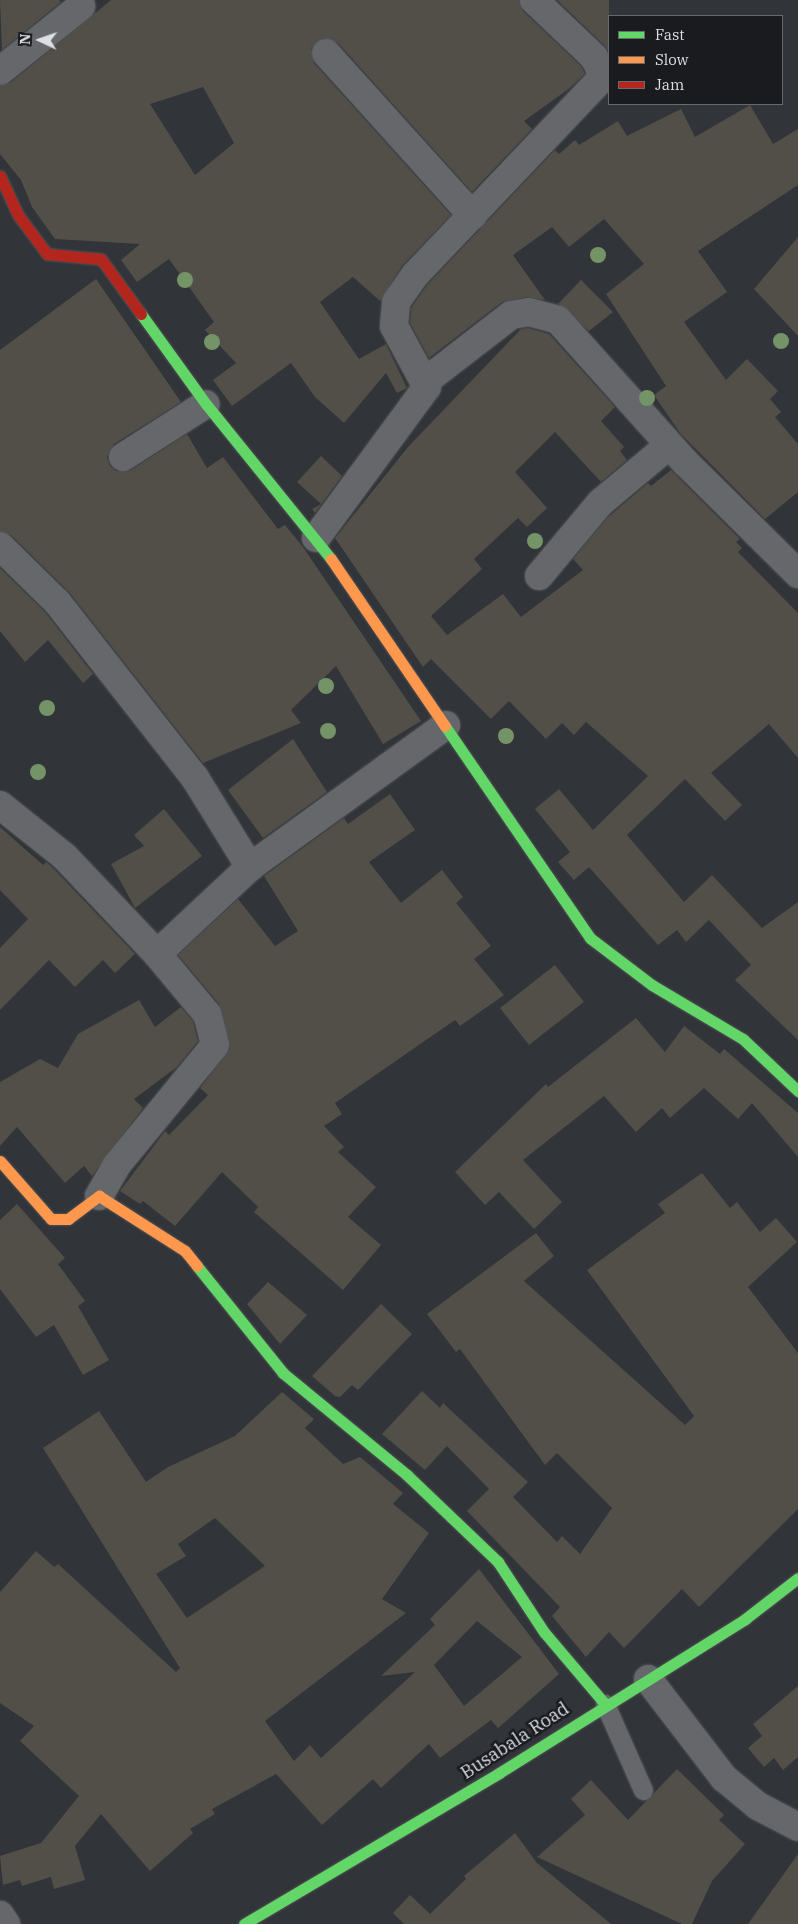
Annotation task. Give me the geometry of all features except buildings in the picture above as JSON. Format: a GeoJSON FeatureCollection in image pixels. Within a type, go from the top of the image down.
{"type":"FeatureCollection","features":[{"type":"Feature","properties":{"kind":"street"},"geometry":{"type":"LineString","coordinates":[[427,380],[394,326],[396,302],[599,81],[601,71],[594,57],[534,0]]}},
{"type":"Feature","properties":{"kind":"street"},"geometry":{"type":"LineString","coordinates":[[0,71],[81,6]]}},
{"type":"Feature","properties":{"kind":"street"},"geometry":{"type":"LineString","coordinates":[[326,53],[473,216]]}},
{"type":"Feature","properties":{"kind":"street"},"geometry":{"type":"LineString","coordinates":[[0,176],[18,215],[47,254],[101,259],[206,404],[316,538],[446,725],[590,938],[652,985],[743,1039],[798,1091]]}},
{"type":"Feature","properties":{"kind":"street"},"geometry":{"type":"LineString","coordinates":[[316,538],[406,421],[427,380],[511,315],[546,314],[558,320],[669,445],[798,574]]}},
{"type":"Feature","properties":{"kind":"street"},"geometry":{"type":"LineString","coordinates":[[123,458],[206,404]]}},
{"type":"Feature","properties":{"kind":"street"},"geometry":{"type":"LineString","coordinates":[[539,576],[600,504],[669,445]]}},
{"type":"Feature","properties":{"kind":"street"},"geometry":{"type":"LineString","coordinates":[[0,546],[57,602],[195,778],[250,868]]}},
{"type":"Feature","properties":{"kind":"street"},"geometry":{"type":"LineString","coordinates":[[156,954],[250,868],[446,725]]}},
{"type":"Feature","properties":{"kind":"street"},"geometry":{"type":"LineString","coordinates":[[0,804],[64,856],[156,954],[206,1014],[215,1045],[116,1166],[99,1196],[68,1219],[51,1219],[0,1160]]}},
{"type":"Feature","properties":{"kind":"street"},"geometry":{"type":"LineString","coordinates":[[99,1196],[185,1251],[282,1373],[407,1475],[498,1562],[544,1632],[605,1704]]}},
{"type":"Feature","properties":{"kind":"street","name":"Busabala Road"},"geometry":{"type":"LineString","coordinates":[[244,1924],[499,1773],[605,1704],[745,1618],[798,1578]]}},
{"type":"Feature","properties":{"kind":"street"},"geometry":{"type":"LineString","coordinates":[[648,1679],[724,1778],[758,1806],[798,1827]]}},
{"type":"Feature","properties":{"kind":"street"},"geometry":{"type":"LineString","coordinates":[[0,1915],[6,1924]]}},
{"type":"Feature","properties":{"kind":"lane"},"geometry":{"type":"LineString","coordinates":[[605,1704],[643,1790]]}},
{"type":"Feature","properties":{"kind":"traffic: fast"},"geometry":{"type":"LineString","coordinates":[[141,314],[206,404],[331,559]]}},
{"type":"Feature","properties":{"kind":"traffic: fast"},"geometry":{"type":"LineString","coordinates":[[445,726],[590,938],[652,985],[743,1039],[798,1091]]}},
{"type":"Feature","properties":{"kind":"traffic: fast"},"geometry":{"type":"LineString","coordinates":[[197,1266],[283,1373],[407,1475],[498,1562],[544,1632],[605,1704]]}},
{"type":"Feature","properties":{"kind":"traffic: fast"},"geometry":{"type":"LineString","coordinates":[[244,1924],[499,1773],[745,1619],[798,1578]]}},
{"type":"Feature","properties":{"kind":"traffic: slow"},"geometry":{"type":"LineString","coordinates":[[331,559],[445,726]]}},
{"type":"Feature","properties":{"kind":"traffic: slow"},"geometry":{"type":"LineString","coordinates":[[0,1161],[51,1219],[68,1219],[99,1196],[185,1251],[197,1266]]}},
{"type":"Feature","properties":{"kind":"traffic: jam"},"geometry":{"type":"LineString","coordinates":[[0,176],[18,215],[47,254],[101,259],[141,314]]}}]}
